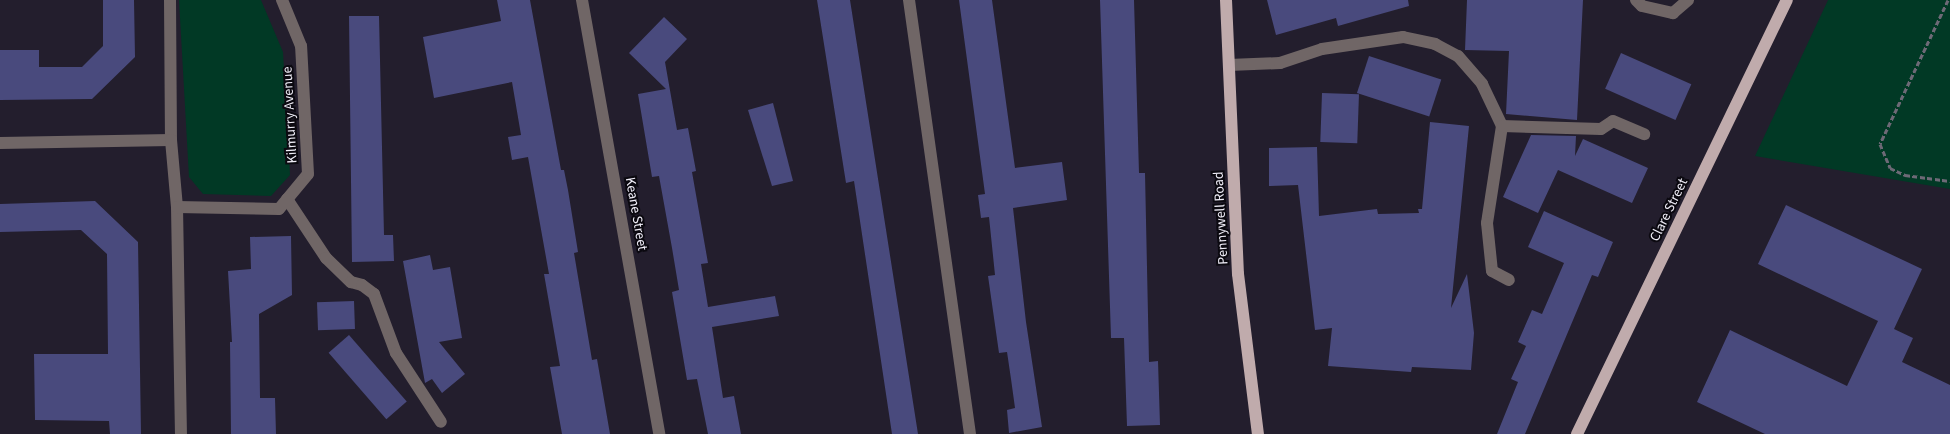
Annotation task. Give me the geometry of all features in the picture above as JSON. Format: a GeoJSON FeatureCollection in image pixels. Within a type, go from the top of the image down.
{"type":"FeatureCollection","features":[{"type":"Feature","properties":{"kind":"main road","name":"Pennywell Road"},"geometry":{"type":"LineString","coordinates":[[1226,0],[1238,274],[1258,434]]}},
{"type":"Feature","properties":{"kind":"main road","name":"Clare Street"},"geometry":{"type":"LineString","coordinates":[[1577,434],[1788,0]]}},
{"type":"Feature","properties":{"kind":"street"},"geometry":{"type":"LineString","coordinates":[[170,0],[171,140],[177,207],[181,434]]}},
{"type":"Feature","properties":{"kind":"street","name":"Kilmurry Avenue"},"geometry":{"type":"LineString","coordinates":[[177,207],[279,209],[308,174],[301,46],[282,0]]}},
{"type":"Feature","properties":{"kind":"street","name":"Keane Street"},"geometry":{"type":"LineString","coordinates":[[582,0],[659,434]]}},
{"type":"Feature","properties":{"kind":"street"},"geometry":{"type":"LineString","coordinates":[[909,0],[970,434]]}},
{"type":"Feature","properties":{"kind":"street"},"geometry":{"type":"LineString","coordinates":[[1636,0],[1642,6],[1672,13],[1688,0]]}},
{"type":"Feature","properties":{"kind":"street"},"geometry":{"type":"LineString","coordinates":[[1229,65],[1280,63],[1322,49],[1368,40],[1403,37],[1435,44],[1458,56],[1482,84],[1502,126],[1487,223],[1492,270],[1509,280]]}},
{"type":"Feature","properties":{"kind":"street"},"geometry":{"type":"LineString","coordinates":[[1502,126],[1601,129],[1613,121],[1644,134]]}},
{"type":"Feature","properties":{"kind":"street"},"geometry":{"type":"LineString","coordinates":[[0,144],[171,140]]}},
{"type":"Feature","properties":{"kind":"street"},"geometry":{"type":"LineString","coordinates":[[287,199],[326,258],[351,282],[362,284],[374,294],[396,353],[441,422]]}},
{"type":"Feature","properties":{"kind":"path"},"geometry":{"type":"LineString","coordinates":[[1948,0],[1880,144],[1890,168],[1905,175],[1950,181]]}},
{"type":"Feature","properties":{"kind":"green space"},"geometry":{"type":"Polygon","coordinates":[[[179,0],[261,0],[283,52],[290,175],[271,196],[203,194],[189,177],[179,0]]]}},
{"type":"Feature","properties":{"kind":"green space"},"geometry":{"type":"Polygon","coordinates":[[[1828,0],[1950,0],[1950,189],[1755,156],[1828,0]]]}},
{"type":"Feature","properties":{"kind":"building"},"geometry":{"type":"Polygon","coordinates":[[[103,0],[134,0],[135,57],[92,99],[0,100],[0,50],[39,50],[39,67],[82,67],[103,46],[103,0]]]}},
{"type":"Feature","properties":{"kind":"building"},"geometry":{"type":"Polygon","coordinates":[[[497,0],[530,0],[561,170],[564,170],[568,190],[578,252],[574,253],[592,360],[597,359],[610,434],[562,434],[550,367],[560,366],[544,274],[549,274],[528,157],[512,160],[508,137],[521,135],[512,82],[434,98],[423,37],[501,21],[497,0]]]}},
{"type":"Feature","properties":{"kind":"building"},"geometry":{"type":"Polygon","coordinates":[[[817,0],[850,0],[918,434],[892,434],[854,181],[846,183],[817,0]]]}},
{"type":"Feature","properties":{"kind":"building"},"geometry":{"type":"Polygon","coordinates":[[[959,0],[992,0],[1015,168],[1062,162],[1067,200],[1013,208],[1026,322],[1042,427],[1009,433],[1007,410],[1015,408],[1007,352],[999,353],[988,276],[995,275],[989,217],[981,218],[978,195],[985,194],[959,0]]]}},
{"type":"Feature","properties":{"kind":"building"},"geometry":{"type":"Polygon","coordinates":[[[1100,0],[1134,0],[1139,173],[1145,173],[1149,362],[1158,361],[1160,425],[1127,426],[1124,338],[1111,338],[1100,0]]]}},
{"type":"Feature","properties":{"kind":"building"},"geometry":{"type":"Polygon","coordinates":[[[1267,0],[1408,0],[1409,6],[1338,26],[1336,18],[1276,35],[1267,0]]]}},
{"type":"Feature","properties":{"kind":"building"},"geometry":{"type":"Polygon","coordinates":[[[1467,0],[1583,0],[1577,120],[1506,114],[1509,51],[1465,50],[1467,0]]]}},
{"type":"Feature","properties":{"kind":"building"},"geometry":{"type":"Polygon","coordinates":[[[349,16],[379,16],[384,235],[393,235],[394,261],[352,262],[349,16]]]}},
{"type":"Feature","properties":{"kind":"building"},"geometry":{"type":"Polygon","coordinates":[[[664,17],[687,39],[665,62],[677,130],[688,128],[696,171],[692,172],[708,263],[701,264],[708,307],[775,296],[779,316],[712,327],[723,398],[734,396],[741,434],[708,434],[697,379],[687,380],[672,292],[679,290],[672,248],[659,176],[652,177],[638,94],[666,89],[629,53],[664,17]]]}},
{"type":"Feature","properties":{"kind":"building"},"geometry":{"type":"Polygon","coordinates":[[[1621,53],[1691,84],[1675,120],[1605,89],[1621,53]]]}},
{"type":"Feature","properties":{"kind":"building"},"geometry":{"type":"Polygon","coordinates":[[[1369,56],[1441,79],[1429,117],[1357,93],[1369,56]]]}},
{"type":"Feature","properties":{"kind":"building"},"geometry":{"type":"Polygon","coordinates":[[[1322,93],[1359,94],[1357,143],[1320,142],[1322,93]]]}},
{"type":"Feature","properties":{"kind":"building"},"geometry":{"type":"Polygon","coordinates":[[[773,103],[793,181],[772,186],[748,110],[773,103]]]}},
{"type":"Feature","properties":{"kind":"building"},"geometry":{"type":"Polygon","coordinates":[[[1430,122],[1469,126],[1451,308],[1467,274],[1474,333],[1471,370],[1412,367],[1411,372],[1328,366],[1332,328],[1315,330],[1298,185],[1269,186],[1269,148],[1317,147],[1319,216],[1377,209],[1378,214],[1419,213],[1418,209],[1422,209],[1430,122]]]}},
{"type":"Feature","properties":{"kind":"building"},"geometry":{"type":"Polygon","coordinates":[[[1531,135],[1576,136],[1575,156],[1583,139],[1648,168],[1632,203],[1558,170],[1538,213],[1503,197],[1531,135]]]}},
{"type":"Feature","properties":{"kind":"building"},"geometry":{"type":"Polygon","coordinates":[[[95,201],[138,242],[141,434],[110,434],[109,421],[35,420],[34,354],[108,354],[107,254],[81,230],[0,232],[0,204],[95,201]]]}},
{"type":"Feature","properties":{"kind":"building"},"geometry":{"type":"Polygon","coordinates":[[[1786,205],[1922,269],[1894,329],[1913,338],[1902,362],[1950,385],[1950,434],[1765,434],[1697,402],[1730,330],[1847,386],[1878,321],[1758,264],[1786,205]]]}},
{"type":"Feature","properties":{"kind":"building"},"geometry":{"type":"Polygon","coordinates":[[[1544,211],[1613,242],[1598,277],[1592,275],[1525,434],[1497,434],[1518,382],[1511,379],[1526,346],[1518,342],[1532,310],[1542,314],[1564,263],[1528,247],[1544,211]]]}},
{"type":"Feature","properties":{"kind":"building"},"geometry":{"type":"Polygon","coordinates":[[[291,236],[292,295],[259,314],[260,398],[275,398],[276,434],[231,434],[230,342],[232,342],[228,271],[251,269],[250,237],[291,236]]]}},
{"type":"Feature","properties":{"kind":"building"},"geometry":{"type":"Polygon","coordinates":[[[430,255],[433,270],[450,267],[462,338],[439,342],[465,374],[442,393],[432,379],[425,383],[403,261],[430,255]]]}},
{"type":"Feature","properties":{"kind":"building"},"geometry":{"type":"Polygon","coordinates":[[[354,301],[355,329],[318,330],[317,302],[354,301]]]}},
{"type":"Feature","properties":{"kind":"building"},"geometry":{"type":"Polygon","coordinates":[[[349,335],[407,401],[386,419],[329,353],[349,335]]]}}]}
